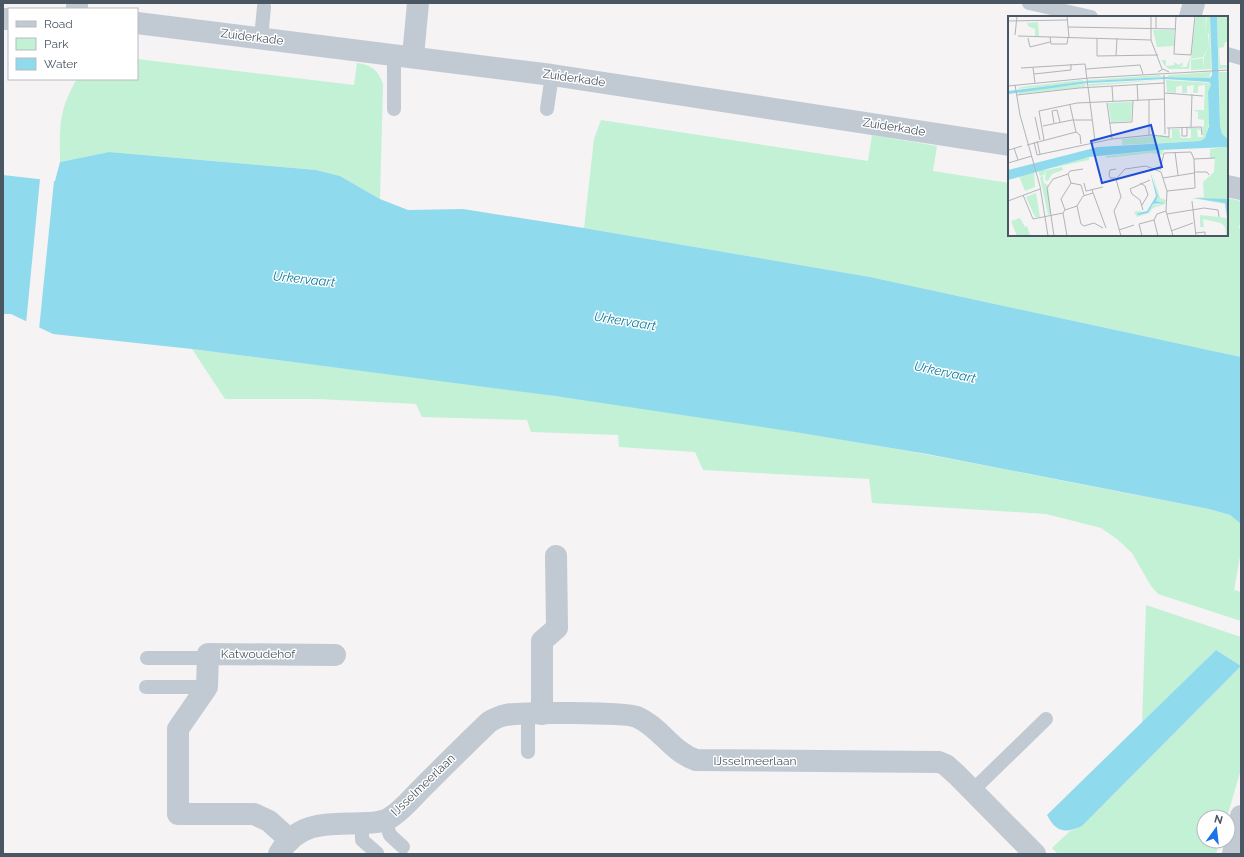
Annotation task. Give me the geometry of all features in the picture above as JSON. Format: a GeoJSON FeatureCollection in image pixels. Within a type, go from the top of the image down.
{"type":"FeatureCollection","features":[{"type":"Feature","properties":{"kind":"street"},"geometry":{"type":"LineString","coordinates":[[403,55],[418,3]]}},
{"type":"Feature","properties":{"kind":"street"},"geometry":{"type":"LineString","coordinates":[[1190,16],[1194,3]]}},
{"type":"Feature","properties":{"kind":"street","name":"Zuiderkade"},"geometry":{"type":"LineString","coordinates":[[138,23],[403,55],[552,75],[1008,145]]}},
{"type":"Feature","properties":{"kind":"street"},"geometry":{"type":"LineString","coordinates":[[1228,186],[1241,190]]}},
{"type":"Feature","properties":{"kind":"street"},"geometry":{"type":"LineString","coordinates":[[535,714],[542,641],[557,628],[556,556]]}},
{"type":"Feature","properties":{"kind":"street","name":"Katwoudehof"},"geometry":{"type":"LineString","coordinates":[[207,687],[208,654],[335,655]]}},
{"type":"Feature","properties":{"kind":"street"},"geometry":{"type":"LineString","coordinates":[[207,687],[178,729],[178,814],[254,814],[269,821],[284,847]]}},
{"type":"Feature","properties":{"kind":"street","name":"IJsselmeerlaan"},"geometry":{"type":"LineString","coordinates":[[284,847],[299,832],[316,825],[362,824],[384,820],[406,804],[489,722],[505,715],[535,714],[633,715],[651,726],[681,753],[696,760],[936,762],[949,768],[973,790],[1035,854]]}},
{"type":"Feature","properties":{"kind":"street"},"geometry":{"type":"LineString","coordinates":[[1233,854],[1241,816]]}},
{"type":"Feature","properties":{"kind":"lane"},"geometry":{"type":"LineString","coordinates":[[1029,3],[1087,16]]}},
{"type":"Feature","properties":{"kind":"lane"},"geometry":{"type":"LineString","coordinates":[[261,38],[264,6]]}},
{"type":"Feature","properties":{"kind":"lane"},"geometry":{"type":"LineString","coordinates":[[1228,54],[1241,58]]}},
{"type":"Feature","properties":{"kind":"lane"},"geometry":{"type":"LineString","coordinates":[[394,109],[403,55]]}},
{"type":"Feature","properties":{"kind":"lane"},"geometry":{"type":"LineString","coordinates":[[547,109],[552,75]]}},
{"type":"Feature","properties":{"kind":"lane"},"geometry":{"type":"LineString","coordinates":[[147,658],[207,658]]}},
{"type":"Feature","properties":{"kind":"lane"},"geometry":{"type":"LineString","coordinates":[[146,687],[207,687]]}},
{"type":"Feature","properties":{"kind":"lane"},"geometry":{"type":"LineString","coordinates":[[528,752],[535,714]]}},
{"type":"Feature","properties":{"kind":"lane"},"geometry":{"type":"LineString","coordinates":[[973,790],[1046,719]]}},
{"type":"Feature","properties":{"kind":"lane"},"geometry":{"type":"LineString","coordinates":[[384,820],[390,835],[403,847]]}},
{"type":"Feature","properties":{"kind":"lane"},"geometry":{"type":"LineString","coordinates":[[362,824],[362,840],[377,853]]}},
{"type":"Feature","properties":{"kind":"green space"},"geometry":{"type":"Polygon","coordinates":[[[138,59],[354,85],[357,63],[366,65],[377,72],[383,84],[380,199],[340,176],[316,170],[109,152],[60,162],[61,119],[66,100],[76,80],[138,80],[138,59]]]}},
{"type":"Feature","properties":{"kind":"green space"},"geometry":{"type":"Polygon","coordinates":[[[601,120],[868,161],[872,135],[937,146],[933,171],[1008,183],[1008,236],[1228,236],[1228,198],[1241,201],[1241,219],[1239,228],[1241,229],[1241,357],[870,277],[584,228],[594,139],[601,120]]]}},
{"type":"Feature","properties":{"kind":"green space"},"geometry":{"type":"Polygon","coordinates":[[[192,349],[495,388],[722,420],[900,450],[1209,509],[1230,515],[1241,524],[1241,551],[1234,590],[1241,592],[1241,621],[1158,594],[1151,586],[1132,553],[1117,539],[1101,528],[1046,514],[872,503],[869,479],[703,470],[695,452],[619,447],[618,435],[531,432],[527,420],[422,417],[416,404],[318,399],[225,399],[192,349]]]}},
{"type":"Feature","properties":{"kind":"green space"},"geometry":{"type":"Polygon","coordinates":[[[1146,605],[1241,637],[1241,666],[1216,650],[1142,723],[1146,605]]]}},
{"type":"Feature","properties":{"kind":"green space"},"geometry":{"type":"Polygon","coordinates":[[[1241,666],[1241,769],[1229,809],[1196,809],[1196,849],[1218,849],[1216,854],[1058,854],[1052,848],[1070,831],[1082,826],[1241,666]]]}},
{"type":"Feature","properties":{"kind":"water","name":"Urkervaart"},"geometry":{"type":"Polygon","coordinates":[[[109,152],[316,170],[340,176],[380,199],[408,210],[463,209],[870,277],[1241,357],[1241,524],[1230,515],[1209,509],[927,454],[795,432],[555,396],[192,349],[53,334],[11,314],[3,314],[3,175],[55,181],[60,162],[109,152]]]}},
{"type":"Feature","properties":{"kind":"water"},"geometry":{"type":"Polygon","coordinates":[[[1216,650],[1241,666],[1082,826],[1065,831],[1057,828],[1050,821],[1047,815],[1216,650]]]}},
{"type":"Feature","properties":{"kind":"pier"},"geometry":{"type":"Polygon","coordinates":[[[55,173],[39,330],[26,324],[40,177],[54,179],[55,173]]]}}]}
